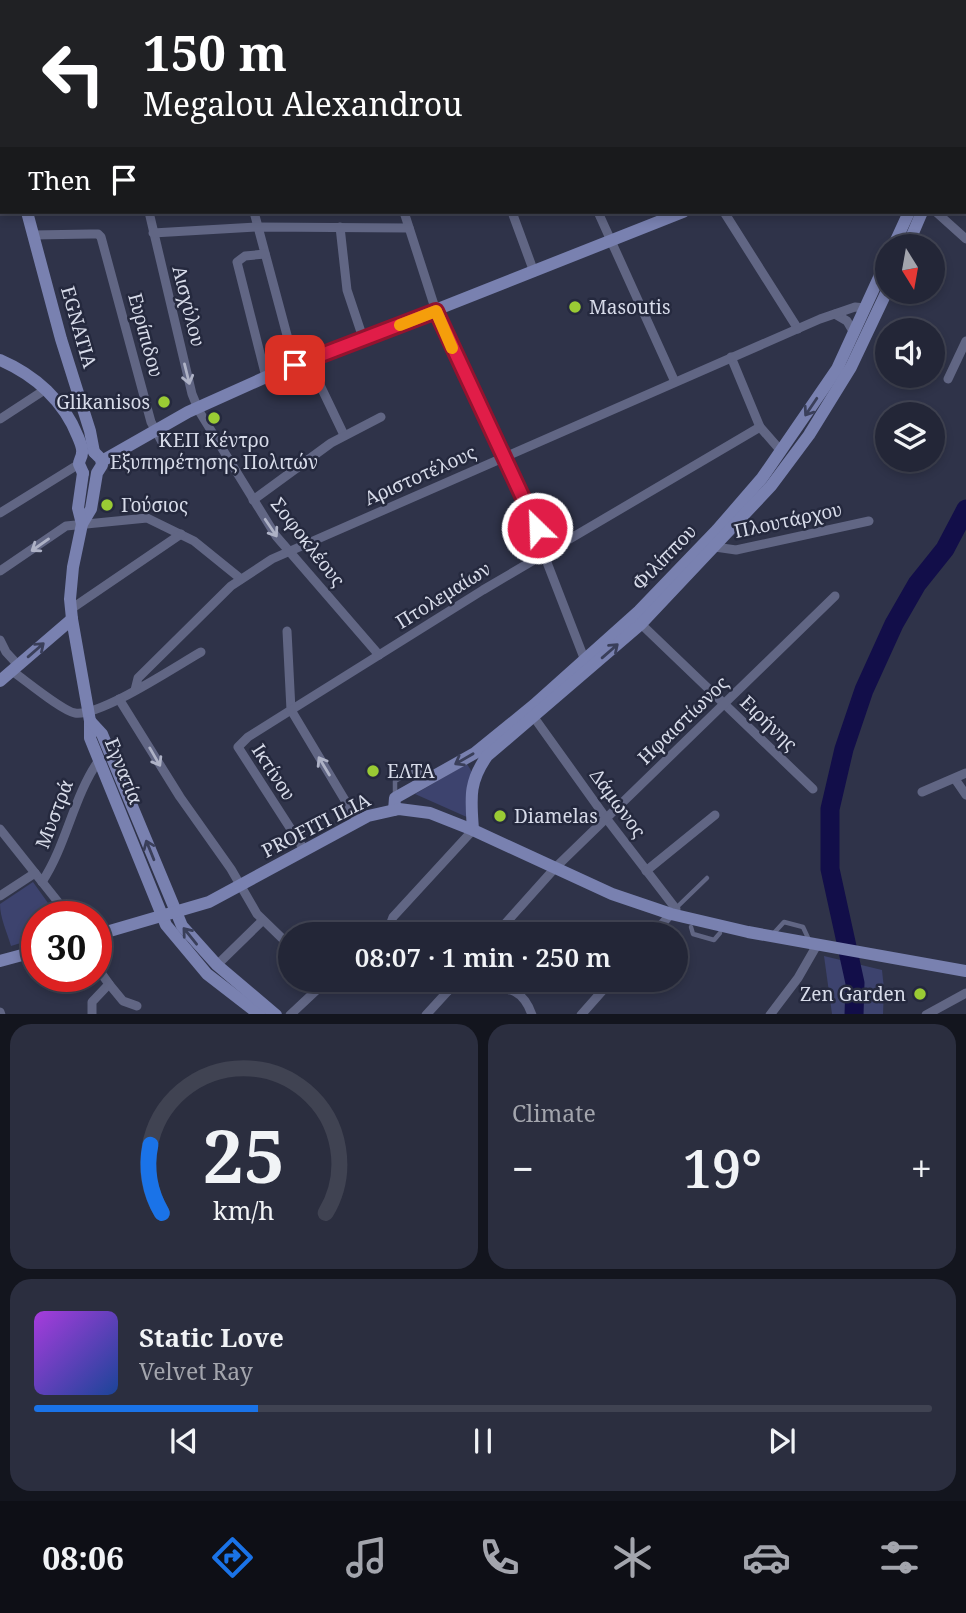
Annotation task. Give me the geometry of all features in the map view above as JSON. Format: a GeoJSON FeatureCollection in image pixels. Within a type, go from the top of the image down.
{"type":"FeatureCollection","features":[{"type":"Feature","properties":{"kind":"street","name":"EGNATIA"},"geometry":{"type":"LineString","coordinates":[[28,214],[61,340],[90,431],[91,509],[82,524],[72,577],[71,614],[89,717]]}},
{"type":"Feature","properties":{"kind":"street","name":"Αισχύλου"},"geometry":{"type":"LineString","coordinates":[[149,214],[197,407]]}},
{"type":"Feature","properties":{"kind":"street"},"geometry":{"type":"LineString","coordinates":[[255,214],[295,365]]}},
{"type":"Feature","properties":{"kind":"street"},"geometry":{"type":"LineString","coordinates":[[405,214],[436,311],[532,516],[584,659]]}},
{"type":"Feature","properties":{"kind":"street"},"geometry":{"type":"LineString","coordinates":[[513,214],[534,272]]}},
{"type":"Feature","properties":{"kind":"street"},"geometry":{"type":"LineString","coordinates":[[599,214],[675,382]]}},
{"type":"Feature","properties":{"kind":"street"},"geometry":{"type":"LineString","coordinates":[[0,513],[197,407],[295,365],[678,214]]}},
{"type":"Feature","properties":{"kind":"street"},"geometry":{"type":"LineString","coordinates":[[725,214],[798,329]]}},
{"type":"Feature","properties":{"kind":"street"},"geometry":{"type":"LineString","coordinates":[[899,234],[908,214]]}},
{"type":"Feature","properties":{"kind":"street"},"geometry":{"type":"LineString","coordinates":[[913,234],[921,214]]}},
{"type":"Feature","properties":{"kind":"street"},"geometry":{"type":"LineString","coordinates":[[938,214],[966,239]]}},
{"type":"Feature","properties":{"kind":"street"},"geometry":{"type":"LineString","coordinates":[[153,233],[258,227],[409,228]]}},
{"type":"Feature","properties":{"kind":"street"},"geometry":{"type":"LineString","coordinates":[[340,228],[347,290],[363,338]]}},
{"type":"Feature","properties":{"kind":"street","name":"Ευρίπιδου"},"geometry":{"type":"LineString","coordinates":[[33,235],[99,235],[155,430],[162,442]]}},
{"type":"Feature","properties":{"kind":"street"},"geometry":{"type":"LineString","coordinates":[[265,254],[242,257],[237,262],[266,377]]}},
{"type":"Feature","properties":{"kind":"street","name":"Φιλίππου"},"geometry":{"type":"LineString","coordinates":[[394,804],[431,778],[475,753],[639,611],[716,530],[762,478],[836,369],[875,286]]}},
{"type":"Feature","properties":{"kind":"street","name":"Φιλίππου"},"geometry":{"type":"LineString","coordinates":[[473,830],[471,795],[476,773],[487,757],[641,624],[771,486],[809,435],[851,367],[881,304]]}},
{"type":"Feature","properties":{"kind":"street","name":"Αριστοτέλους"},"geometry":{"type":"LineString","coordinates":[[135,690],[138,678],[218,599],[241,579],[288,552],[798,329],[855,307],[865,308]]}},
{"type":"Feature","properties":{"kind":"street"},"geometry":{"type":"LineString","coordinates":[[835,314],[847,321],[854,334]]}},
{"type":"Feature","properties":{"kind":"street"},"geometry":{"type":"LineString","coordinates":[[948,379],[966,341]]}},
{"type":"Feature","properties":{"kind":"street"},"geometry":{"type":"LineString","coordinates":[[731,358],[760,427],[781,451]]}},
{"type":"Feature","properties":{"kind":"street"},"geometry":{"type":"LineString","coordinates":[[310,359],[344,435]]}},
{"type":"Feature","properties":{"kind":"street"},"geometry":{"type":"LineString","coordinates":[[0,360],[20,369],[60,404],[89,463]]}},
{"type":"Feature","properties":{"kind":"street"},"geometry":{"type":"LineString","coordinates":[[0,419],[46,389]]}},
{"type":"Feature","properties":{"kind":"street","name":"Σοφοκλέους"},"geometry":{"type":"LineString","coordinates":[[197,407],[288,552],[379,655]]}},
{"type":"Feature","properties":{"kind":"street"},"geometry":{"type":"LineString","coordinates":[[253,500],[344,435],[381,417]]}},
{"type":"Feature","properties":{"kind":"street","name":"Πτολεμαίων"},"geometry":{"type":"LineString","coordinates":[[238,747],[248,737],[545,553],[760,427]]}},
{"type":"Feature","properties":{"kind":"street"},"geometry":{"type":"LineString","coordinates":[[0,571],[66,526],[149,518],[204,548],[241,579]]}},
{"type":"Feature","properties":{"kind":"street","name":"Πλουτάρχου"},"geometry":{"type":"LineString","coordinates":[[715,547],[736,550],[869,521]]}},
{"type":"Feature","properties":{"kind":"street"},"geometry":{"type":"LineString","coordinates":[[0,681],[71,614],[181,534]]}},
{"type":"Feature","properties":{"kind":"street","name":"Ηφαιστίωνος"},"geometry":{"type":"LineString","coordinates":[[507,922],[555,868],[835,596]]}},
{"type":"Feature","properties":{"kind":"street","name":"Ειρήνης"},"geometry":{"type":"LineString","coordinates":[[641,624],[813,789]]}},
{"type":"Feature","properties":{"kind":"street"},"geometry":{"type":"LineString","coordinates":[[287,631],[291,710],[358,822]]}},
{"type":"Feature","properties":{"kind":"street"},"geometry":{"type":"LineString","coordinates":[[0,639],[15,668],[65,709],[89,717]]}},
{"type":"Feature","properties":{"kind":"street","name":"Αριστοτέλους"},"geometry":{"type":"LineString","coordinates":[[89,717],[201,652]]}},
{"type":"Feature","properties":{"kind":"street"},"geometry":{"type":"LineString","coordinates":[[119,699],[262,921],[278,935]]}},
{"type":"Feature","properties":{"kind":"street","name":"Δάμωνος"},"geometry":{"type":"LineString","coordinates":[[533,716],[673,912]]}},
{"type":"Feature","properties":{"kind":"street","name":"Εγνατία"},"geometry":{"type":"LineString","coordinates":[[89,717],[90,738],[162,917],[171,933],[207,974],[260,1014]]}},
{"type":"Feature","properties":{"kind":"street","name":"Εγνατία"},"geometry":{"type":"LineString","coordinates":[[89,717],[102,734],[176,913],[189,935],[218,965],[276,1014]]}},
{"type":"Feature","properties":{"kind":"street","name":"Ικτίνου"},"geometry":{"type":"LineString","coordinates":[[238,747],[305,851]]}},
{"type":"Feature","properties":{"kind":"street","name":"Μυστρά"},"geometry":{"type":"LineString","coordinates":[[39,878],[63,841],[87,777],[99,760]]}},
{"type":"Feature","properties":{"kind":"street"},"geometry":{"type":"LineString","coordinates":[[922,792],[966,773]]}},
{"type":"Feature","properties":{"kind":"street"},"geometry":{"type":"LineString","coordinates":[[956,779],[966,795]]}},
{"type":"Feature","properties":{"kind":"street","name":"PROFITI ILIA"},"geometry":{"type":"LineString","coordinates":[[112,931],[209,902],[394,804],[422,811],[473,830],[612,894],[673,912],[771,936],[966,971]]}},
{"type":"Feature","properties":{"kind":"street"},"geometry":{"type":"LineString","coordinates":[[646,871],[715,815]]}},
{"type":"Feature","properties":{"kind":"street"},"geometry":{"type":"LineString","coordinates":[[0,828],[57,901]]}},
{"type":"Feature","properties":{"kind":"street"},"geometry":{"type":"LineString","coordinates":[[391,922],[473,830]]}},
{"type":"Feature","properties":{"kind":"street"},"geometry":{"type":"LineString","coordinates":[[0,896],[39,878]]}},
{"type":"Feature","properties":{"kind":"street"},"geometry":{"type":"LineString","coordinates":[[664,922],[673,912]]}},
{"type":"Feature","properties":{"kind":"street"},"geometry":{"type":"LineString","coordinates":[[218,965],[262,921]]}},
{"type":"Feature","properties":{"kind":"street"},"geometry":{"type":"LineString","coordinates":[[770,1014],[798,978],[818,945]]}},
{"type":"Feature","properties":{"kind":"street"},"geometry":{"type":"LineString","coordinates":[[1,958],[21,954]]}},
{"type":"Feature","properties":{"kind":"street"},"geometry":{"type":"LineString","coordinates":[[112,988],[123,1001],[137,1006]]}},
{"type":"Feature","properties":{"kind":"street"},"geometry":{"type":"LineString","coordinates":[[92,1014],[92,1002],[101,992]]}},
{"type":"Feature","properties":{"kind":"street"},"geometry":{"type":"LineString","coordinates":[[290,1014],[312,992]]}},
{"type":"Feature","properties":{"kind":"street"},"geometry":{"type":"LineString","coordinates":[[426,1014],[447,992]]}},
{"type":"Feature","properties":{"kind":"street"},"geometry":{"type":"LineString","coordinates":[[518,992],[525,997],[533,1014]]}},
{"type":"Feature","properties":{"kind":"street"},"geometry":{"type":"LineString","coordinates":[[581,1014],[601,992]]}},
{"type":"Feature","properties":{"kind":"street"},"geometry":{"type":"LineString","coordinates":[[926,1014],[966,993]]}},
{"type":"Feature","properties":{"kind":"lane"},"geometry":{"type":"LineString","coordinates":[[673,912],[707,878]]}},
{"type":"Feature","properties":{"kind":"lane"},"geometry":{"type":"LineString","coordinates":[[691,927],[693,934],[714,940],[720,933]]}},
{"type":"Feature","properties":{"kind":"shaded area"},"geometry":{"type":"Polygon","coordinates":[[[467,764],[472,772],[469,818],[415,794],[467,764]]]}},
{"type":"Feature","properties":{"kind":"shaded area"},"geometry":{"type":"Polygon","coordinates":[[[33,882],[47,901],[21,901],[21,943],[11,946],[2,920],[0,904],[33,882]]]}},
{"type":"Feature","properties":{"kind":"shaded area"},"geometry":{"type":"Polygon","coordinates":[[[824,956],[882,970],[883,1014],[832,1014],[824,956]]]}},
{"type":"Feature","properties":{"kind":"waterway"},"geometry":{"type":"LineString","coordinates":[[854,1014],[855,983],[830,869],[830,809],[844,749],[864,690],[894,624],[917,584],[945,549],[966,509]]}},
{"type":"Feature","properties":{"kind":"slow traffic"},"geometry":{"type":"LineString","coordinates":[[400,325],[436,311],[452,348]]}},
{"type":"Feature","properties":{"kind":"place","name":"Masoutis"},"geometry":{"type":"Point","coordinates":[575,307]}},
{"type":"Feature","properties":{"kind":"place","name":"Glikanisos"},"geometry":{"type":"Point","coordinates":[164,402]}},
{"type":"Feature","properties":{"kind":"place","name":"ΚΕΠ Κέντρο Εξυπηρέτησης Πολιτών"},"geometry":{"type":"Point","coordinates":[214,418]}},
{"type":"Feature","properties":{"kind":"place","name":"Γούσιος"},"geometry":{"type":"Point","coordinates":[107,505]}},
{"type":"Feature","properties":{"kind":"place","name":"ΕΛΤΑ"},"geometry":{"type":"Point","coordinates":[373,771]}},
{"type":"Feature","properties":{"kind":"place","name":"Diamelas"},"geometry":{"type":"Point","coordinates":[500,816]}},
{"type":"Feature","properties":{"kind":"place","name":"Zen Garden"},"geometry":{"type":"Point","coordinates":[920,994]}},
{"type":"Feature","properties":{"kind":"route"},"geometry":{"type":"LineString","coordinates":[[295,365],[436,311],[537,528]]}}]}
